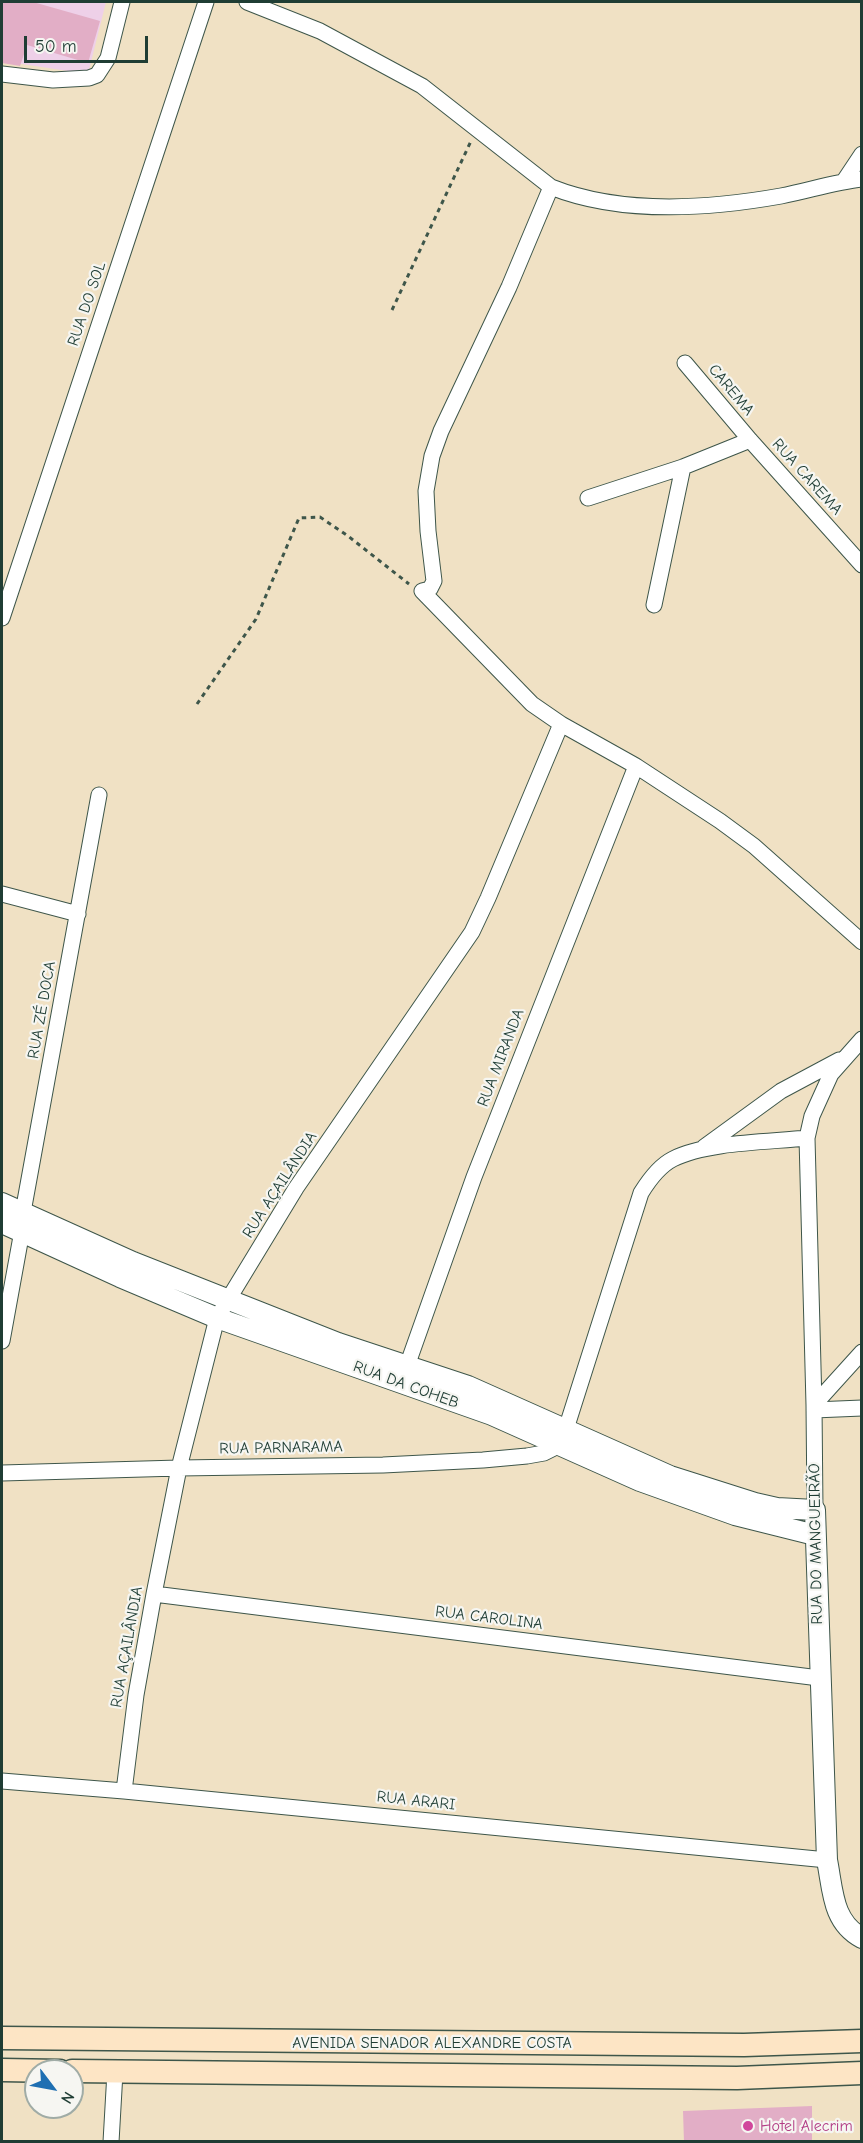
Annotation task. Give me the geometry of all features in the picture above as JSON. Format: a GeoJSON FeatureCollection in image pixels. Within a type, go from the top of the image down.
{"type":"FeatureCollection","features":[{"type":"Feature","properties":{"kind":"main road","name":"AVENIDA SENADOR ALEXANDRE COSTA"},"geometry":{"type":"LineString","coordinates":[[2,2038],[744,2045],[861,2041]]}},
{"type":"Feature","properties":{"kind":"main road"},"geometry":{"type":"LineString","coordinates":[[665,2077],[666,2044]]}},
{"type":"Feature","properties":{"kind":"main road"},"geometry":{"type":"LineString","coordinates":[[2,2070],[24,2070]]}},
{"type":"Feature","properties":{"kind":"main road","name":"AVENIDA SENADOR ALEXANDRE COSTA"},"geometry":{"type":"LineString","coordinates":[[84,2071],[736,2078],[861,2073]]}},
{"type":"Feature","properties":{"kind":"street"},"geometry":{"type":"LineString","coordinates":[[2,74],[53,80],[81,79],[97,75],[108,58],[122,2]]}},
{"type":"Feature","properties":{"kind":"street","name":"RUA DO SOL"},"geometry":{"type":"LineString","coordinates":[[2,618],[206,2]]}},
{"type":"Feature","properties":{"kind":"street"},"geometry":{"type":"LineString","coordinates":[[246,2],[320,31],[422,86],[551,187],[575,197],[622,205],[696,206],[763,199],[861,179]]}},
{"type":"Feature","properties":{"kind":"street"},"geometry":{"type":"LineString","coordinates":[[844,181],[861,154]]}},
{"type":"Feature","properties":{"kind":"street"},"geometry":{"type":"LineString","coordinates":[[422,591],[430,589],[434,581],[426,491],[432,456],[441,431],[495,317],[551,187]]}},
{"type":"Feature","properties":{"kind":"street","name":"CAREMA"},"geometry":{"type":"LineString","coordinates":[[588,498],[683,466],[750,440],[685,363]]}},
{"type":"Feature","properties":{"kind":"street","name":"RUA CAREMA"},"geometry":{"type":"LineString","coordinates":[[750,440],[861,565]]}},
{"type":"Feature","properties":{"kind":"street"},"geometry":{"type":"LineString","coordinates":[[654,605],[683,466]]}},
{"type":"Feature","properties":{"kind":"street"},"geometry":{"type":"LineString","coordinates":[[422,591],[532,704],[561,724],[636,766],[720,821],[754,846],[861,942]]}},
{"type":"Feature","properties":{"kind":"street","name":"RUA AÇAILÂNDIA"},"geometry":{"type":"LineString","coordinates":[[124,1791],[136,1695],[154,1594],[179,1467],[217,1318],[296,1188],[472,932],[561,724]]}},
{"type":"Feature","properties":{"kind":"street","name":"RUA MIRANDA"},"geometry":{"type":"LineString","coordinates":[[407,1366],[474,1178],[636,766]]}},
{"type":"Feature","properties":{"kind":"street","name":"RUA ZÉ DOCA"},"geometry":{"type":"LineString","coordinates":[[2,1341],[99,795]]}},
{"type":"Feature","properties":{"kind":"street"},"geometry":{"type":"LineString","coordinates":[[2,894],[78,914]]}},
{"type":"Feature","properties":{"kind":"street","name":"RUA DO MANGUEIRÃO"},"geometry":{"type":"LineString","coordinates":[[861,1039],[831,1074],[820,1093],[807,1138],[815,1534],[826,1860],[841,1921],[851,1932],[861,1938]]}},
{"type":"Feature","properties":{"kind":"street"},"geometry":{"type":"LineString","coordinates":[[702,1149],[781,1092],[847,1056]]}},
{"type":"Feature","properties":{"kind":"street"},"geometry":{"type":"LineString","coordinates":[[562,1437],[641,1193],[652,1176],[672,1159],[702,1149],[807,1138]]}},
{"type":"Feature","properties":{"kind":"street","name":"RUA DA COHEB"},"geometry":{"type":"LineString","coordinates":[[2,1203],[22,1222],[120,1277],[217,1318],[670,1476],[755,1503],[777,1508],[815,1510]]}},
{"type":"Feature","properties":{"kind":"street","name":"RUA DA COHEB"},"geometry":{"type":"LineString","coordinates":[[2,1223],[22,1222],[133,1262],[338,1343],[468,1386],[640,1481],[735,1515],[815,1534]]}},
{"type":"Feature","properties":{"kind":"street"},"geometry":{"type":"LineString","coordinates":[[814,1407],[861,1352]]}},
{"type":"Feature","properties":{"kind":"street"},"geometry":{"type":"LineString","coordinates":[[814,1407],[861,1408]]}},
{"type":"Feature","properties":{"kind":"street","name":"RUA PARNARAMA"},"geometry":{"type":"LineString","coordinates":[[2,1473],[179,1467],[382,1465],[483,1460],[544,1453],[562,1437]]}},
{"type":"Feature","properties":{"kind":"street","name":"RUA CAROLINA"},"geometry":{"type":"LineString","coordinates":[[154,1594],[819,1677]]}},
{"type":"Feature","properties":{"kind":"street","name":"RUA ARARI"},"geometry":{"type":"LineString","coordinates":[[2,1781],[826,1860]]}},
{"type":"Feature","properties":{"kind":"street"},"geometry":{"type":"LineString","coordinates":[[111,2142],[115,2072]]}},
{"type":"Feature","properties":{"kind":"path"},"geometry":{"type":"LineString","coordinates":[[392,310],[477,129]]}},
{"type":"Feature","properties":{"kind":"path"},"geometry":{"type":"LineString","coordinates":[[197,704],[256,619],[299,518],[320,517],[422,591]]}},
{"type":"Feature","properties":{"kind":"shaded area"},"geometry":{"type":"Polygon","coordinates":[[[2,2],[106,2],[88,74],[2,61],[2,2]]]}},
{"type":"Feature","properties":{"kind":"building"},"geometry":{"type":"Polygon","coordinates":[[[2,2],[33,2],[100,21],[88,63],[27,45],[20,66],[2,63],[2,2]]]}},
{"type":"Feature","properties":{"kind":"building","name":"Hotel Alecrim"},"geometry":{"type":"Polygon","coordinates":[[[812,2106],[812,2142],[684,2142],[683,2111],[812,2106]]]}},
{"type":"Feature","properties":{"kind":"place","name":"Hotel Alecrim"},"geometry":{"type":"Point","coordinates":[748,2126]}}]}
